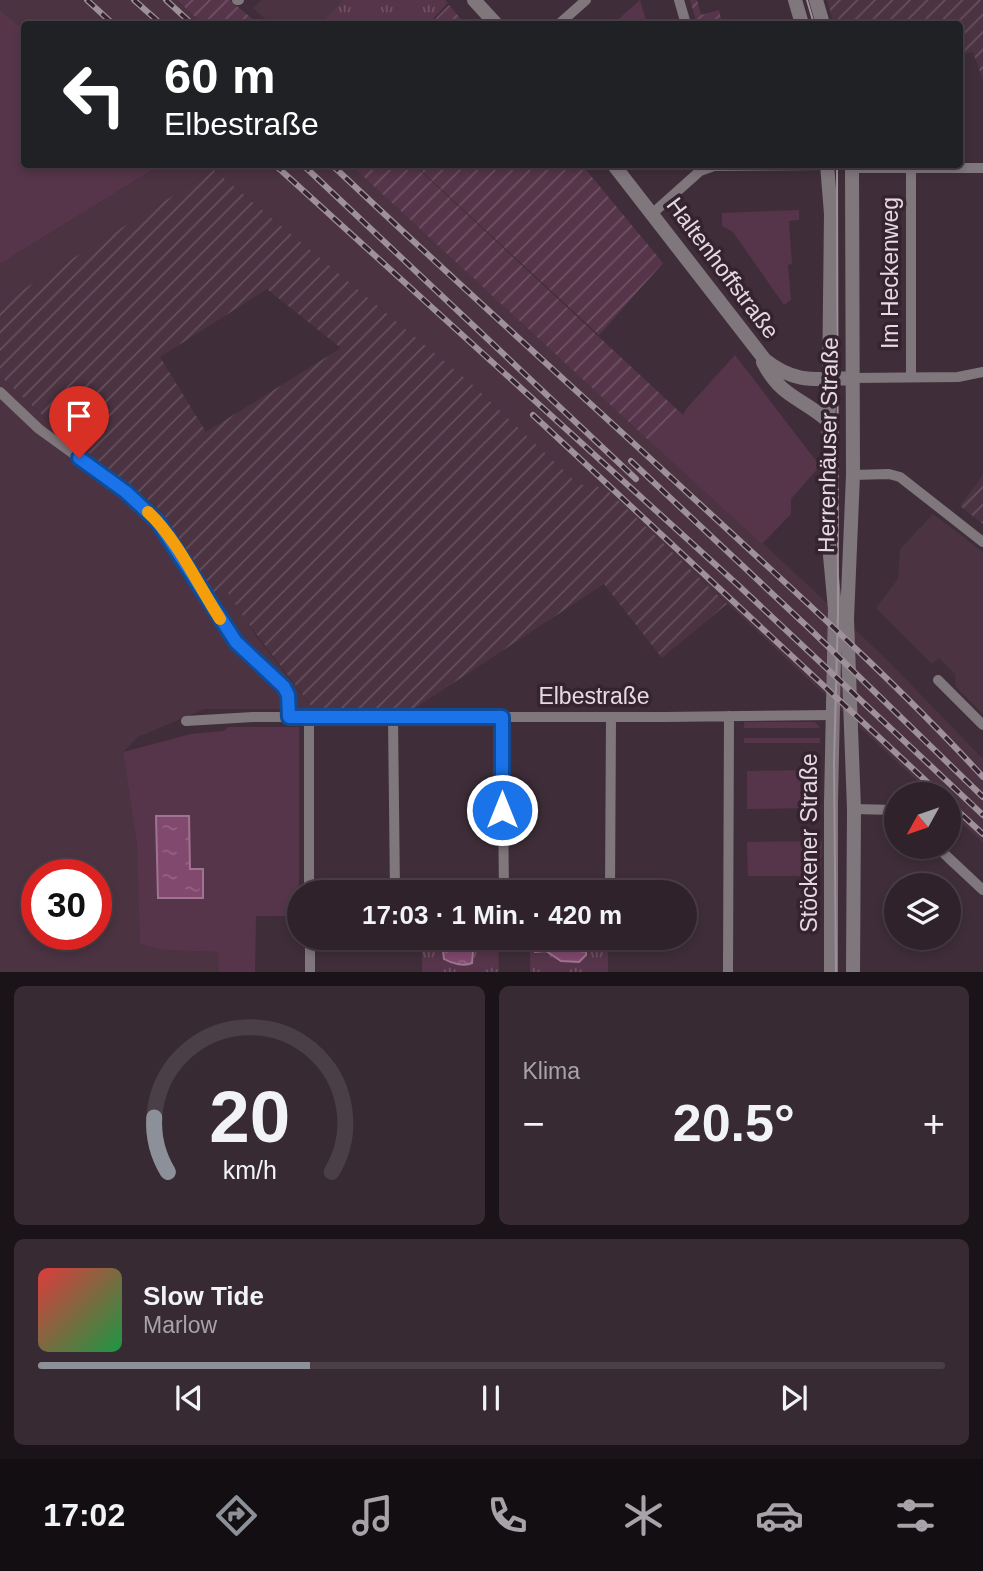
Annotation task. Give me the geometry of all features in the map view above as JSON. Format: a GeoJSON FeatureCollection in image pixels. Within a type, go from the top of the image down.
{"type":"FeatureCollection","features":[{"type":"Feature","properties":{"kind":"street"},"geometry":{"type":"LineString","coordinates":[[474,0],[493,21]]}},
{"type":"Feature","properties":{"kind":"street"},"geometry":{"type":"LineString","coordinates":[[562,21],[586,0]]}},
{"type":"Feature","properties":{"kind":"street"},"geometry":{"type":"LineString","coordinates":[[679,0],[685,21]]}},
{"type":"Feature","properties":{"kind":"street"},"geometry":{"type":"LineString","coordinates":[[795,0],[801,21]]}},
{"type":"Feature","properties":{"kind":"street"},"geometry":{"type":"LineString","coordinates":[[816,0],[823,21]]}},
{"type":"Feature","properties":{"kind":"street","name":"Haltenhoffstraße"},"geometry":{"type":"LineString","coordinates":[[616,168],[758,353],[789,376],[852,378]]}},
{"type":"Feature","properties":{"kind":"street"},"geometry":{"type":"LineString","coordinates":[[653,213],[699,168]]}},
{"type":"Feature","properties":{"kind":"street","name":"Herrenhäuser Straße"},"geometry":{"type":"LineString","coordinates":[[827,168],[831,214],[828,534],[835,609],[834,715]]}},
{"type":"Feature","properties":{"kind":"street","name":"Herrenhäuser Straße"},"geometry":{"type":"LineString","coordinates":[[851,725],[848,582],[853,474],[853,168]]}},
{"type":"Feature","properties":{"kind":"street"},"geometry":{"type":"LineString","coordinates":[[911,168],[983,168]]}},
{"type":"Feature","properties":{"kind":"street","name":"Im Heckenweg"},"geometry":{"type":"LineString","coordinates":[[911,168],[911,377]]}},
{"type":"Feature","properties":{"kind":"street"},"geometry":{"type":"LineString","coordinates":[[758,353],[779,387],[828,421]]}},
{"type":"Feature","properties":{"kind":"street"},"geometry":{"type":"LineString","coordinates":[[852,378],[958,377],[983,372]]}},
{"type":"Feature","properties":{"kind":"street"},"geometry":{"type":"LineString","coordinates":[[0,392],[39,429],[126,492],[158,522],[236,642],[284,687],[288,695],[289,717]]}},
{"type":"Feature","properties":{"kind":"street"},"geometry":{"type":"LineString","coordinates":[[853,474],[889,474],[900,477],[983,542]]}},
{"type":"Feature","properties":{"kind":"street"},"geometry":{"type":"LineString","coordinates":[[938,680],[983,725]]}},
{"type":"Feature","properties":{"kind":"street","name":"Elbestraße"},"geometry":{"type":"LineString","coordinates":[[186,722],[289,717],[834,715]]}},
{"type":"Feature","properties":{"kind":"street","name":"Stöckener Straße"},"geometry":{"type":"LineString","coordinates":[[831,972],[831,780],[834,715]]}},
{"type":"Feature","properties":{"kind":"street"},"geometry":{"type":"LineString","coordinates":[[728,972],[729,716]]}},
{"type":"Feature","properties":{"kind":"street"},"geometry":{"type":"LineString","coordinates":[[309,717],[309,880]]}},
{"type":"Feature","properties":{"kind":"street"},"geometry":{"type":"LineString","coordinates":[[502,717],[504,880]]}},
{"type":"Feature","properties":{"kind":"street"},"geometry":{"type":"LineString","coordinates":[[610,880],[611,717]]}},
{"type":"Feature","properties":{"kind":"street"},"geometry":{"type":"LineString","coordinates":[[394,718],[395,880]]}},
{"type":"Feature","properties":{"kind":"street","name":"Stöckener Straße"},"geometry":{"type":"LineString","coordinates":[[851,725],[854,809],[853,972]]}},
{"type":"Feature","properties":{"kind":"street"},"geometry":{"type":"LineString","coordinates":[[854,809],[884,810]]}},
{"type":"Feature","properties":{"kind":"street"},"geometry":{"type":"LineString","coordinates":[[950,859],[983,890]]}},
{"type":"Feature","properties":{"kind":"street"},"geometry":{"type":"LineString","coordinates":[[310,950],[310,972]]}},
{"type":"Feature","properties":{"kind":"shaded area"},"geometry":{"type":"Polygon","coordinates":[[[0,0],[177,0],[200,21],[21,21],[21,28],[0,10],[0,0]]]}},
{"type":"Feature","properties":{"kind":"shaded area"},"geometry":{"type":"Polygon","coordinates":[[[261,0],[343,0],[325,19],[326,21],[268,21],[253,8],[261,0]]]}},
{"type":"Feature","properties":{"kind":"shaded area"},"geometry":{"type":"Polygon","coordinates":[[[827,0],[983,0],[983,80],[973,52],[963,54],[963,21],[833,21],[827,0]]]}},
{"type":"Feature","properties":{"kind":"shaded area"},"geometry":{"type":"Polygon","coordinates":[[[155,168],[354,168],[810,587],[887,660],[983,759],[983,843],[961,822],[961,782],[918,782],[605,489],[578,484],[473,385],[214,170],[0,304],[0,264],[155,168]]]}},
{"type":"Feature","properties":{"kind":"shaded area"},"geometry":{"type":"Polygon","coordinates":[[[214,170],[473,385],[578,484],[605,488],[727,604],[662,658],[604,584],[415,708],[316,709],[248,623],[245,624],[241,618],[243,616],[226,590],[215,595],[156,506],[53,425],[0,376],[0,304],[214,170]],[[267,289],[160,357],[206,432],[341,348],[267,289]]]}},
{"type":"Feature","properties":{"kind":"shaded area"},"geometry":{"type":"Polygon","coordinates":[[[0,376],[53,425],[156,506],[215,594],[226,589],[256,636],[316,709],[204,709],[138,737],[123,752],[137,845],[164,950],[219,952],[219,972],[0,972],[0,376]]]}},
{"type":"Feature","properties":{"kind":"shaded area"},"geometry":{"type":"Polygon","coordinates":[[[983,475],[983,524],[960,506],[983,475]]]}},
{"type":"Feature","properties":{"kind":"shaded area"},"geometry":{"type":"Polygon","coordinates":[[[933,514],[983,552],[983,714],[956,687],[955,674],[939,658],[932,664],[876,608],[898,579],[900,549],[933,514]]]}},
{"type":"Feature","properties":{"kind":"green space"},"geometry":{"type":"Polygon","coordinates":[[[177,0],[230,0],[254,21],[200,21],[177,0]]]}},
{"type":"Feature","properties":{"kind":"green space"},"geometry":{"type":"Polygon","coordinates":[[[343,0],[445,0],[448,3],[431,21],[325,19],[343,0]]]}},
{"type":"Feature","properties":{"kind":"green space"},"geometry":{"type":"Polygon","coordinates":[[[640,0],[646,21],[616,21],[640,0]]]}},
{"type":"Feature","properties":{"kind":"green space"},"geometry":{"type":"Polygon","coordinates":[[[690,0],[697,0],[701,15],[719,10],[721,21],[696,21],[690,0]]]}},
{"type":"Feature","properties":{"kind":"green space"},"geometry":{"type":"Polygon","coordinates":[[[449,5],[462,21],[433,21],[449,5]]]}},
{"type":"Feature","properties":{"kind":"green space"},"geometry":{"type":"Polygon","coordinates":[[[0,10],[21,28],[21,168],[155,168],[0,264],[0,10]]]}},
{"type":"Feature","properties":{"kind":"green space"},"geometry":{"type":"Polygon","coordinates":[[[354,168],[417,168],[683,415],[655,446],[354,168]]]}},
{"type":"Feature","properties":{"kind":"green space"},"geometry":{"type":"Polygon","coordinates":[[[418,168],[584,168],[663,263],[599,335],[418,168]]]}},
{"type":"Feature","properties":{"kind":"green space"},"geometry":{"type":"Polygon","coordinates":[[[799,210],[799,220],[789,221],[792,264],[788,265],[791,300],[784,305],[733,232],[722,226],[722,213],[799,210]]]}},
{"type":"Feature","properties":{"kind":"green space"},"geometry":{"type":"Polygon","coordinates":[[[735,355],[820,466],[791,499],[791,514],[762,544],[655,446],[735,355]]]}},
{"type":"Feature","properties":{"kind":"green space"},"geometry":{"type":"Polygon","coordinates":[[[744,722],[815,722],[820,728],[744,728],[744,722]]]}},
{"type":"Feature","properties":{"kind":"green space"},"geometry":{"type":"Polygon","coordinates":[[[228,727],[299,727],[299,880],[287,880],[287,916],[256,916],[255,972],[219,972],[218,952],[164,950],[140,944],[137,845],[123,752],[191,734],[224,731],[228,727]]]}},
{"type":"Feature","properties":{"kind":"green space"},"geometry":{"type":"Polygon","coordinates":[[[744,738],[820,738],[820,743],[744,743],[744,738]]]}},
{"type":"Feature","properties":{"kind":"green space"},"geometry":{"type":"Polygon","coordinates":[[[818,770],[819,808],[747,809],[747,771],[818,770]]]}},
{"type":"Feature","properties":{"kind":"green space"},"geometry":{"type":"Polygon","coordinates":[[[822,841],[820,876],[748,876],[747,842],[822,841]]]}},
{"type":"Feature","properties":{"kind":"green space"},"geometry":{"type":"Polygon","coordinates":[[[422,950],[498,950],[499,972],[422,972],[422,950]]]}},
{"type":"Feature","properties":{"kind":"green space"},"geometry":{"type":"Polygon","coordinates":[[[530,950],[608,950],[608,972],[530,972],[530,950]]]}},
{"type":"Feature","properties":{"kind":"water"},"geometry":{"type":"Polygon","coordinates":[[[156,816],[189,816],[190,869],[203,869],[203,898],[158,898],[156,816]]]}},
{"type":"Feature","properties":{"kind":"water"},"geometry":{"type":"Polygon","coordinates":[[[443,950],[473,950],[472,963],[458,964],[444,959],[443,950]]]}},
{"type":"Feature","properties":{"kind":"water"},"geometry":{"type":"Polygon","coordinates":[[[535,950],[586,950],[586,955],[579,962],[561,961],[546,951],[535,950]]]}},
{"type":"Feature","properties":{"kind":"tram line"},"geometry":{"type":"LineString","coordinates":[[807,0],[813,21]]}},
{"type":"Feature","properties":{"kind":"tram line"},"geometry":{"type":"LineString","coordinates":[[836,972],[834,763],[838,614],[837,168]]}},
{"type":"Feature","properties":{"kind":"railway"},"geometry":{"type":"LineString","coordinates":[[87,0],[110,21]]}},
{"type":"Feature","properties":{"kind":"railway"},"geometry":{"type":"LineString","coordinates":[[134,0],[158,21]]}},
{"type":"Feature","properties":{"kind":"railway"},"geometry":{"type":"LineString","coordinates":[[166,0],[189,21]]}},
{"type":"Feature","properties":{"kind":"railway"},"geometry":{"type":"LineString","coordinates":[[278,168],[739,586],[983,815]]}},
{"type":"Feature","properties":{"kind":"railway"},"geometry":{"type":"LineString","coordinates":[[306,168],[636,479]]}},
{"type":"Feature","properties":{"kind":"railway"},"geometry":{"type":"LineString","coordinates":[[335,168],[826,620],[922,713],[983,777]]}},
{"type":"Feature","properties":{"kind":"railway"},"geometry":{"type":"LineString","coordinates":[[533,415],[927,782]]}},
{"type":"Feature","properties":{"kind":"railway"},"geometry":{"type":"LineString","coordinates":[[631,461],[983,797]]}},
{"type":"Feature","properties":{"kind":"railway"},"geometry":{"type":"LineString","coordinates":[[961,814],[983,834]]}},
{"type":"Feature","properties":{"kind":"slow traffic"},"geometry":{"type":"LineString","coordinates":[[148,512],[173,543],[220,619]]}},
{"type":"Feature","properties":{"kind":"route"},"geometry":{"type":"LineString","coordinates":[[79,458],[126,492],[158,522],[226,630],[284,687],[288,695],[289,717],[502,717],[502,810]]}}]}
